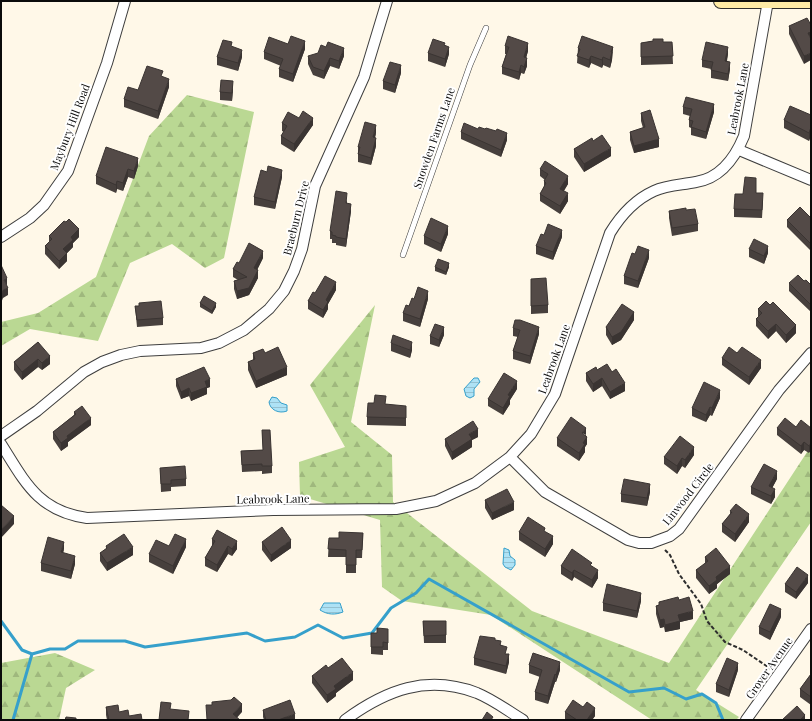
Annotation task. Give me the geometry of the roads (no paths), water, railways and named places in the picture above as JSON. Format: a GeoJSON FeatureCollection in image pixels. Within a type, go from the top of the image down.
{"type":"FeatureCollection","features":[{"type":"Feature","properties":{"kind":"street","name":"Maybury Hill Road"},"geometry":{"type":"LineString","coordinates":[[1,237],[30,218],[44,205],[68,171],[107,63],[125,1]]}},
{"type":"Feature","properties":{"kind":"street","name":"Braeburn Drive"},"geometry":{"type":"LineString","coordinates":[[1,436],[37,411],[84,372],[102,362],[140,351],[201,348],[219,343],[244,330],[269,309],[284,291],[294,270],[302,249],[315,186],[364,77],[387,1]]}},
{"type":"Feature","properties":{"kind":"street"},"geometry":{"type":"LineString","coordinates":[[721,1],[811,1]]}},
{"type":"Feature","properties":{"kind":"street","name":"Leabrook Lane"},"geometry":{"type":"LineString","coordinates":[[1,444],[27,485],[36,496],[59,512],[87,518],[273,510],[396,509],[414,507],[436,501],[475,483],[510,457],[531,434],[555,394],[610,233],[618,220],[640,198],[670,186],[697,182],[709,178],[721,171],[738,150],[744,136],[768,1]]}},
{"type":"Feature","properties":{"kind":"street"},"geometry":{"type":"LineString","coordinates":[[738,150],[811,180]]}},
{"type":"Feature","properties":{"kind":"street","name":"Linwood Circle"},"geometry":{"type":"LineString","coordinates":[[510,457],[545,492],[622,537],[639,543],[661,541],[679,529],[774,396],[811,353]]}},
{"type":"Feature","properties":{"kind":"street","name":"Grover Avenue"},"geometry":{"type":"LineString","coordinates":[[746,720],[811,629]]}},
{"type":"Feature","properties":{"kind":"street"},"geometry":{"type":"LineString","coordinates":[[345,720],[374,700],[391,692],[427,685],[461,688],[478,694],[493,701],[523,720]]}},
{"type":"Feature","properties":{"kind":"lane","name":"Snowden Farms Lane"},"geometry":{"type":"LineString","coordinates":[[403,255],[470,66],[486,28]]}},
{"type":"Feature","properties":{"kind":"water"},"geometry":{"type":"Polygon","coordinates":[[[474,378],[478,378],[480,382],[474,389],[474,396],[470,398],[466,396],[464,389],[474,378]]]}},
{"type":"Feature","properties":{"kind":"water"},"geometry":{"type":"Polygon","coordinates":[[[272,397],[277,398],[281,403],[287,405],[287,411],[275,411],[269,402],[272,397]]]}},
{"type":"Feature","properties":{"kind":"water"},"geometry":{"type":"Polygon","coordinates":[[[504,548],[509,550],[510,556],[515,560],[515,565],[511,570],[503,564],[504,548]]]}},
{"type":"Feature","properties":{"kind":"water"},"geometry":{"type":"Polygon","coordinates":[[[324,603],[340,603],[343,612],[332,614],[323,612],[320,610],[324,603]]]}},
{"type":"Feature","properties":{"kind":"waterway"},"geometry":{"type":"LineString","coordinates":[[1,621],[22,650],[32,654],[50,649],[65,649],[78,641],[125,641],[145,647],[247,633],[265,641],[295,637],[318,625],[343,638],[372,633],[391,608],[416,593],[429,579],[629,692],[664,688],[686,699],[702,694],[716,703],[723,720]]}},
{"type":"Feature","properties":{"kind":"waterway"},"geometry":{"type":"LineString","coordinates":[[13,720],[32,654]]}}]}
